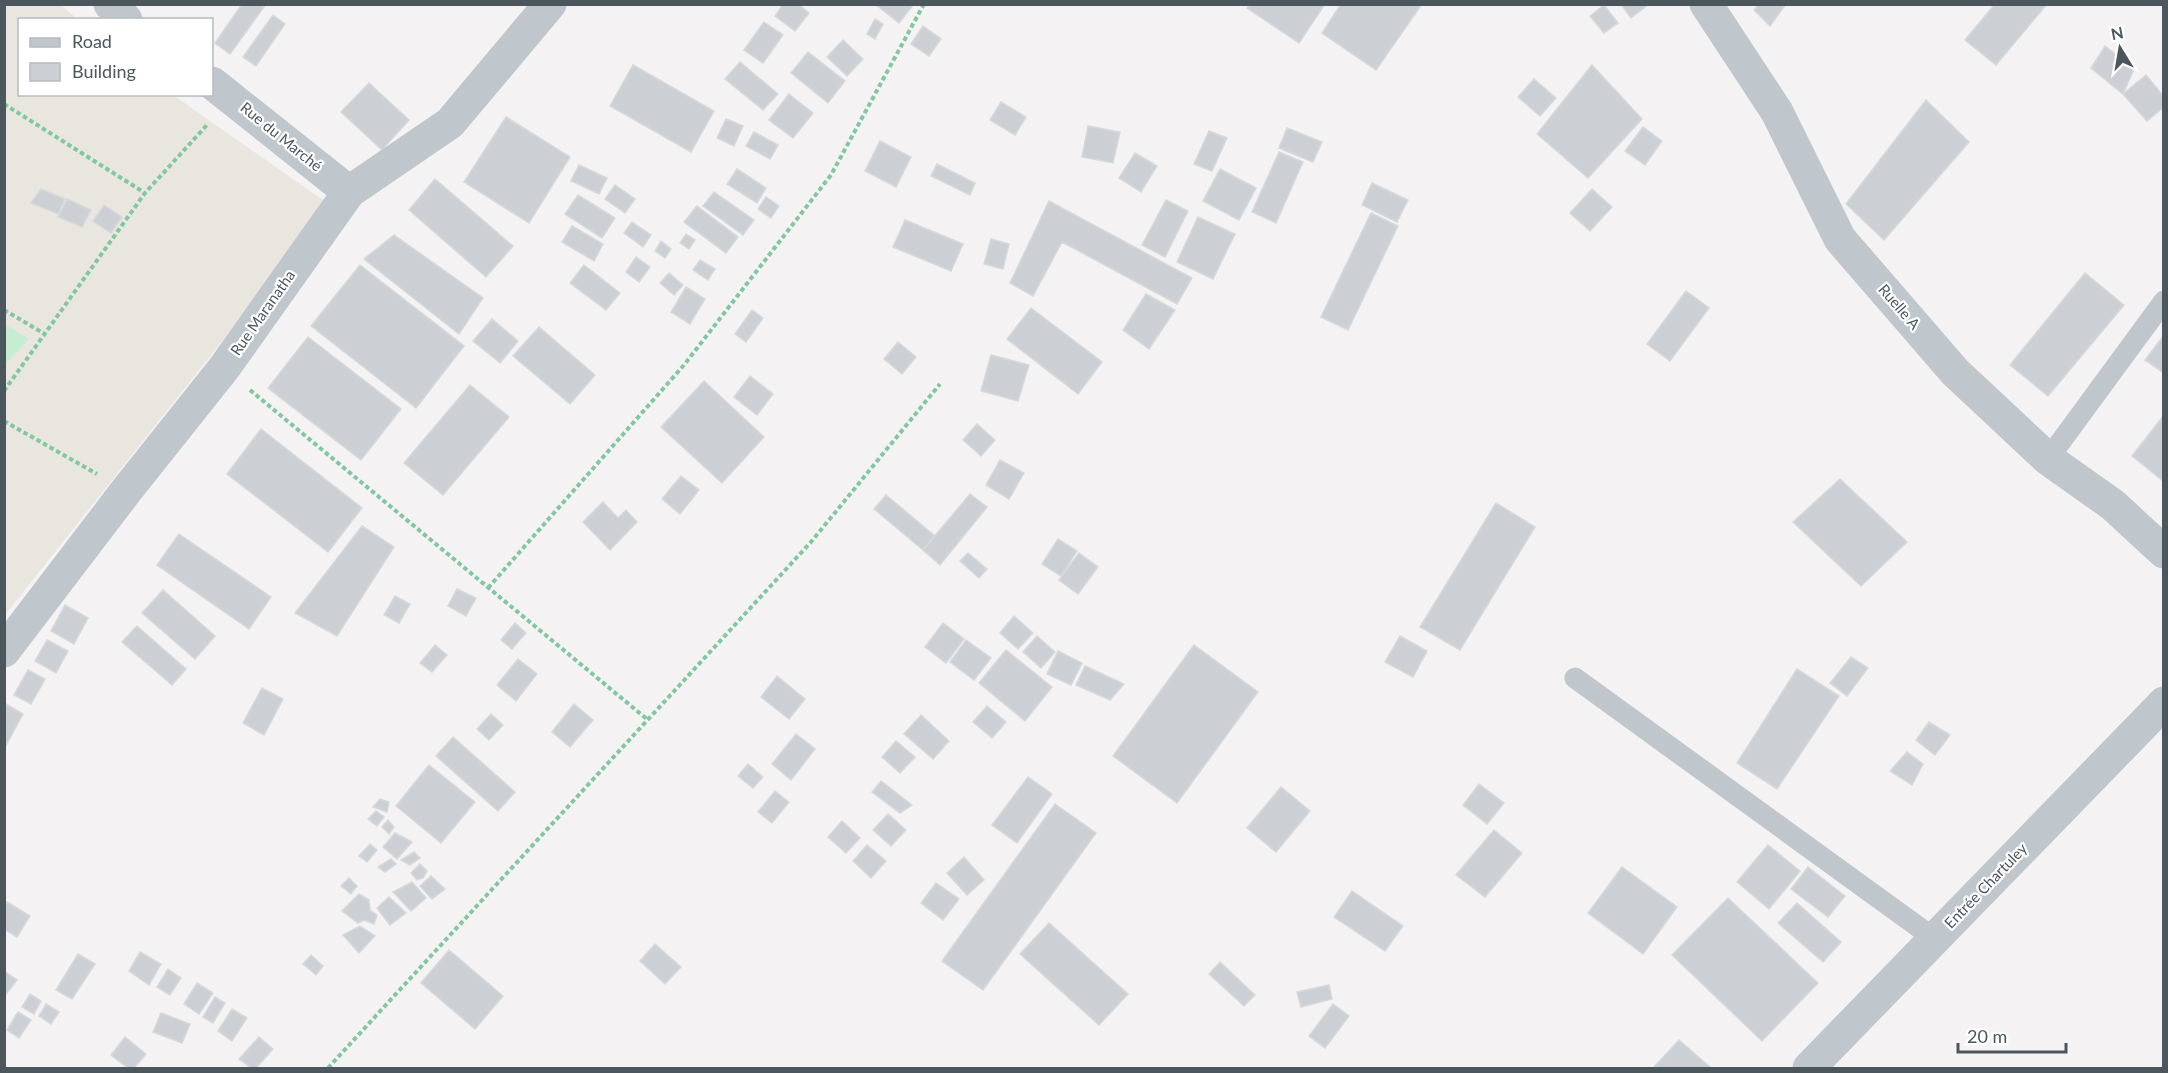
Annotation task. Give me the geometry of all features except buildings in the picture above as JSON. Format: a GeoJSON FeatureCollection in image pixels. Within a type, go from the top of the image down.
{"type":"FeatureCollection","features":[{"type":"Feature","properties":{"kind":"street"},"geometry":{"type":"LineString","coordinates":[[110,4],[124,18]]}},
{"type":"Feature","properties":{"kind":"street","name":"Rue Maranatha"},"geometry":{"type":"LineString","coordinates":[[4,651],[126,491],[224,368],[349,192],[450,123],[550,4]]}},
{"type":"Feature","properties":{"kind":"street","name":"Ruelle A"},"geometry":{"type":"LineString","coordinates":[[1706,4],[1777,112],[1840,239],[1955,372],[2048,459],[2113,505],[2163,552]]}},
{"type":"Feature","properties":{"kind":"street","name":"Rue du Marché"},"geometry":{"type":"LineString","coordinates":[[222,90],[349,192]]}},
{"type":"Feature","properties":{"kind":"street","name":"Entrée Chartuley"},"geometry":{"type":"LineString","coordinates":[[1809,1068],[2163,703]]}},
{"type":"Feature","properties":{"kind":"lane"},"geometry":{"type":"LineString","coordinates":[[2048,459],[2163,301]]}},
{"type":"Feature","properties":{"kind":"lane"},"geometry":{"type":"LineString","coordinates":[[1575,678],[1935,939]]}},
{"type":"Feature","properties":{"kind":"path"},"geometry":{"type":"LineString","coordinates":[[488,588],[684,365],[831,175],[924,4]]}},
{"type":"Feature","properties":{"kind":"path"},"geometry":{"type":"LineString","coordinates":[[4,391],[145,193],[222,90]]}},
{"type":"Feature","properties":{"kind":"path"},"geometry":{"type":"LineString","coordinates":[[4,104],[145,193]]}},
{"type":"Feature","properties":{"kind":"path"},"geometry":{"type":"LineString","coordinates":[[4,310],[45,334]]}},
{"type":"Feature","properties":{"kind":"path"},"geometry":{"type":"LineString","coordinates":[[224,368],[648,720]]}},
{"type":"Feature","properties":{"kind":"path"},"geometry":{"type":"LineString","coordinates":[[328,1068],[811,542],[940,384]]}},
{"type":"Feature","properties":{"kind":"path"},"geometry":{"type":"LineString","coordinates":[[4,421],[126,491]]}},
{"type":"Feature","properties":{"kind":"shaded area"},"geometry":{"type":"Polygon","coordinates":[[[5,5],[61,5],[76,18],[18,18],[18,96],[174,96],[330,205],[5,615],[5,5]]]}},
{"type":"Feature","properties":{"kind":"green space"},"geometry":{"type":"Polygon","coordinates":[[[4,324],[29,339],[5,364],[4,364],[4,324]]]}}]}
